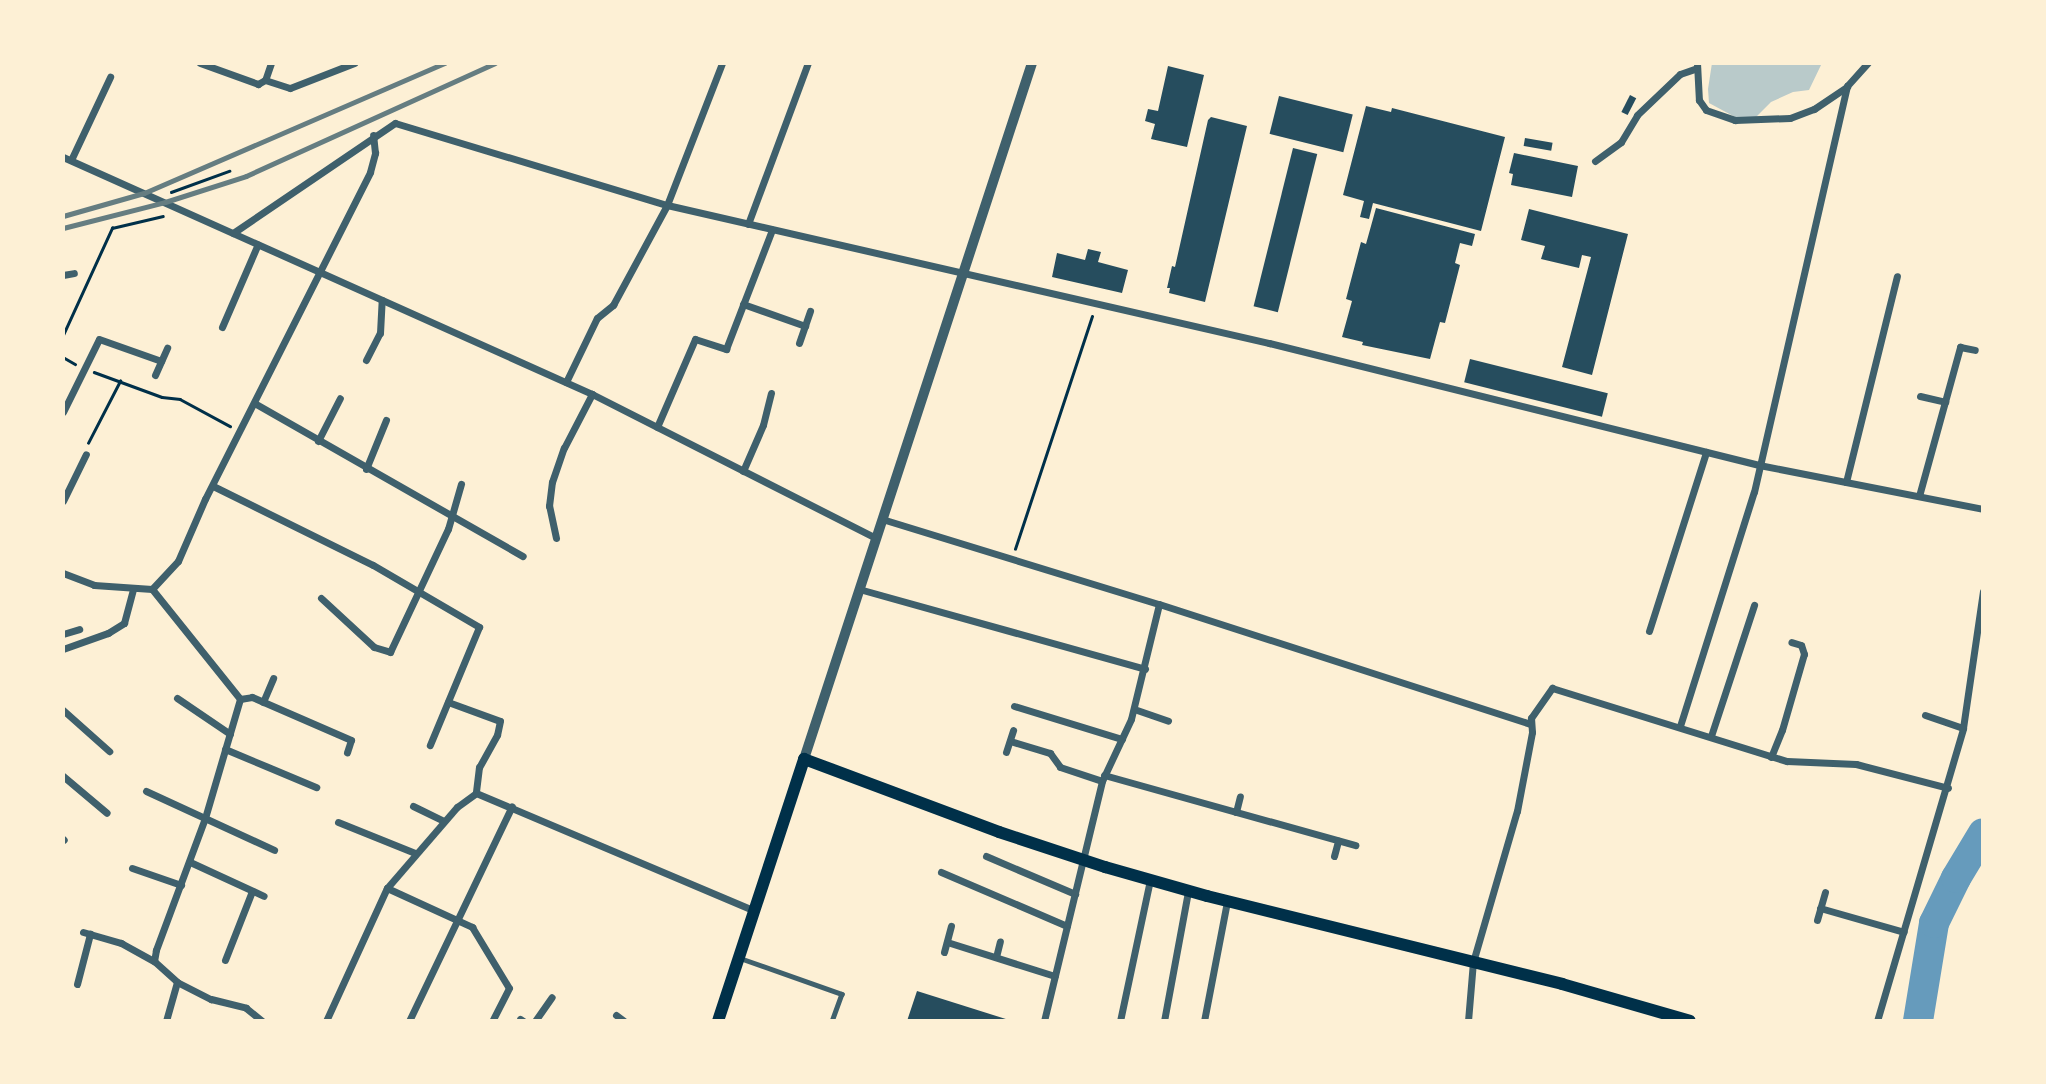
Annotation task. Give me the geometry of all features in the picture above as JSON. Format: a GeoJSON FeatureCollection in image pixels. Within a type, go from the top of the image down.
{"type":"FeatureCollection","features":[{"type":"Feature","properties":{"kind":"main road"},"geometry":{"type":"LineString","coordinates":[[718,1021],[804,759],[1083,860],[1150,880],[1473,962],[1687,1021]]}},
{"type":"Feature","properties":{"kind":"street"},"geometry":{"type":"LineString","coordinates":[[200,63],[258,84],[265,80],[271,63]]}},
{"type":"Feature","properties":{"kind":"street"},"geometry":{"type":"LineString","coordinates":[[265,80],[289,88],[354,63]]}},
{"type":"Feature","properties":{"kind":"street"},"geometry":{"type":"LineString","coordinates":[[566,382],[597,318],[613,305],[667,205],[722,63]]}},
{"type":"Feature","properties":{"kind":"street"},"geometry":{"type":"LineString","coordinates":[[748,224],[808,63]]}},
{"type":"Feature","properties":{"kind":"street"},"geometry":{"type":"LineString","coordinates":[[804,759],[1032,63]]}},
{"type":"Feature","properties":{"kind":"street"},"geometry":{"type":"LineString","coordinates":[[1595,162],[1621,142],[1637,115],[1659,93],[1680,74],[1697,65],[1699,100],[1706,110],[1735,120],[1790,118],[1814,109],[1847,86],[1868,63]]}},
{"type":"Feature","properties":{"kind":"street"},"geometry":{"type":"LineString","coordinates":[[110,77],[67,159],[592,394],[876,538]]}},
{"type":"Feature","properties":{"kind":"street"},"geometry":{"type":"LineString","coordinates":[[1680,726],[1751,502],[1847,86]]}},
{"type":"Feature","properties":{"kind":"street"},"geometry":{"type":"LineString","coordinates":[[233,233],[373,135],[395,123],[667,205],[1269,343],[1759,465],[1983,509]]}},
{"type":"Feature","properties":{"kind":"street"},"geometry":{"type":"LineString","coordinates":[[63,573],[94,585],[152,589],[178,561],[370,172],[375,153],[373,135]]}},
{"type":"Feature","properties":{"kind":"street"},"geometry":{"type":"LineString","coordinates":[[657,427],[695,339],[726,349],[772,230]]}},
{"type":"Feature","properties":{"kind":"street"},"geometry":{"type":"LineString","coordinates":[[222,327],[258,244]]}},
{"type":"Feature","properties":{"kind":"street"},"geometry":{"type":"LineString","coordinates":[[63,275],[74,274]]}},
{"type":"Feature","properties":{"kind":"street"},"geometry":{"type":"LineString","coordinates":[[1846,482],[1897,276]]}},
{"type":"Feature","properties":{"kind":"street"},"geometry":{"type":"LineString","coordinates":[[366,360],[380,333],[382,300]]}},
{"type":"Feature","properties":{"kind":"street"},"geometry":{"type":"LineString","coordinates":[[743,304],[805,326]]}},
{"type":"Feature","properties":{"kind":"street"},"geometry":{"type":"LineString","coordinates":[[799,344],[810,311]]}},
{"type":"Feature","properties":{"kind":"street"},"geometry":{"type":"LineString","coordinates":[[63,412],[99,339],[161,360]]}},
{"type":"Feature","properties":{"kind":"street"},"geometry":{"type":"LineString","coordinates":[[1919,496],[1960,347],[1975,350]]}},
{"type":"Feature","properties":{"kind":"street"},"geometry":{"type":"LineString","coordinates":[[155,375],[167,348]]}},
{"type":"Feature","properties":{"kind":"street"},"geometry":{"type":"LineString","coordinates":[[743,471],[763,425],[771,393]]}},
{"type":"Feature","properties":{"kind":"street"},"geometry":{"type":"LineString","coordinates":[[556,538],[549,506],[552,482],[561,456],[592,394]]}},
{"type":"Feature","properties":{"kind":"street"},"geometry":{"type":"LineString","coordinates":[[1920,396],[1945,402]]}},
{"type":"Feature","properties":{"kind":"street"},"geometry":{"type":"LineString","coordinates":[[318,440],[340,398]]}},
{"type":"Feature","properties":{"kind":"street"},"geometry":{"type":"LineString","coordinates":[[256,404],[523,556]]}},
{"type":"Feature","properties":{"kind":"street"},"geometry":{"type":"LineString","coordinates":[[366,468],[386,421]]}},
{"type":"Feature","properties":{"kind":"street"},"geometry":{"type":"LineString","coordinates":[[1648,631],[1706,452]]}},
{"type":"Feature","properties":{"kind":"street"},"geometry":{"type":"LineString","coordinates":[[63,500],[86,454]]}},
{"type":"Feature","properties":{"kind":"street"},"geometry":{"type":"LineString","coordinates":[[321,598],[373,647],[390,652],[441,545],[461,484]]}},
{"type":"Feature","properties":{"kind":"street"},"geometry":{"type":"LineString","coordinates":[[213,486],[373,565],[479,627],[430,745]]}},
{"type":"Feature","properties":{"kind":"street"},"geometry":{"type":"LineString","coordinates":[[882,519],[1159,604],[1530,724]]}},
{"type":"Feature","properties":{"kind":"street"},"geometry":{"type":"LineString","coordinates":[[63,649],[108,633],[124,623],[133,589]]}},
{"type":"Feature","properties":{"kind":"street"},"geometry":{"type":"LineString","coordinates":[[152,589],[240,699]]}},
{"type":"Feature","properties":{"kind":"street"},"geometry":{"type":"LineString","coordinates":[[859,589],[1145,669]]}},
{"type":"Feature","properties":{"kind":"street"},"geometry":{"type":"LineString","coordinates":[[1877,1021],[1948,788],[1963,728],[1983,591]]}},
{"type":"Feature","properties":{"kind":"street"},"geometry":{"type":"LineString","coordinates":[[1044,1021],[1103,778],[1134,709],[1159,604]]}},
{"type":"Feature","properties":{"kind":"street"},"geometry":{"type":"LineString","coordinates":[[1711,736],[1754,606]]}},
{"type":"Feature","properties":{"kind":"street"},"geometry":{"type":"LineString","coordinates":[[63,634],[79,629]]}},
{"type":"Feature","properties":{"kind":"street"},"geometry":{"type":"LineString","coordinates":[[1771,757],[1782,730],[1804,654],[1801,645],[1791,642]]}},
{"type":"Feature","properties":{"kind":"street"},"geometry":{"type":"LineString","coordinates":[[263,702],[274,678]]}},
{"type":"Feature","properties":{"kind":"street"},"geometry":{"type":"LineString","coordinates":[[1468,1021],[1473,962],[1517,811],[1532,732],[1530,724],[1535,709],[1552,688],[1680,726],[1771,757],[1803,763],[1856,764],[1948,788]]}},
{"type":"Feature","properties":{"kind":"street"},"geometry":{"type":"LineString","coordinates":[[240,699],[252,697],[351,740],[346,752]]}},
{"type":"Feature","properties":{"kind":"street"},"geometry":{"type":"LineString","coordinates":[[177,698],[230,734]]}},
{"type":"Feature","properties":{"kind":"street"},"geometry":{"type":"LineString","coordinates":[[155,961],[205,818],[240,699]]}},
{"type":"Feature","properties":{"kind":"street"},"geometry":{"type":"LineString","coordinates":[[448,702],[500,722],[497,735],[479,767],[476,793]]}},
{"type":"Feature","properties":{"kind":"street"},"geometry":{"type":"LineString","coordinates":[[1014,706],[1122,739]]}},
{"type":"Feature","properties":{"kind":"street"},"geometry":{"type":"LineString","coordinates":[[1134,709],[1168,721]]}},
{"type":"Feature","properties":{"kind":"street"},"geometry":{"type":"LineString","coordinates":[[63,710],[109,751]]}},
{"type":"Feature","properties":{"kind":"street"},"geometry":{"type":"LineString","coordinates":[[1925,715],[1963,728]]}},
{"type":"Feature","properties":{"kind":"street"},"geometry":{"type":"LineString","coordinates":[[1006,752],[1013,730]]}},
{"type":"Feature","properties":{"kind":"street"},"geometry":{"type":"LineString","coordinates":[[1010,741],[1050,753],[1060,767],[1354,845]]}},
{"type":"Feature","properties":{"kind":"street"},"geometry":{"type":"LineString","coordinates":[[225,749],[316,787]]}},
{"type":"Feature","properties":{"kind":"street"},"geometry":{"type":"LineString","coordinates":[[63,776],[107,813]]}},
{"type":"Feature","properties":{"kind":"street"},"geometry":{"type":"LineString","coordinates":[[146,791],[274,850]]}},
{"type":"Feature","properties":{"kind":"street"},"geometry":{"type":"LineString","coordinates":[[327,1021],[387,888],[444,821],[466,798],[476,793],[755,911]]}},
{"type":"Feature","properties":{"kind":"street"},"geometry":{"type":"LineString","coordinates":[[1236,812],[1240,796]]}},
{"type":"Feature","properties":{"kind":"street"},"geometry":{"type":"LineString","coordinates":[[413,806],[444,821]]}},
{"type":"Feature","properties":{"kind":"street"},"geometry":{"type":"LineString","coordinates":[[409,1021],[512,806]]}},
{"type":"Feature","properties":{"kind":"street"},"geometry":{"type":"LineString","coordinates":[[338,822],[415,853]]}},
{"type":"Feature","properties":{"kind":"street"},"geometry":{"type":"LineString","coordinates":[[1334,856],[1338,841]]}},
{"type":"Feature","properties":{"kind":"street"},"geometry":{"type":"LineString","coordinates":[[986,856],[1075,894]]}},
{"type":"Feature","properties":{"kind":"street"},"geometry":{"type":"LineString","coordinates":[[190,862],[264,896]]}},
{"type":"Feature","properties":{"kind":"street"},"geometry":{"type":"LineString","coordinates":[[132,868],[181,885]]}},
{"type":"Feature","properties":{"kind":"street"},"geometry":{"type":"LineString","coordinates":[[941,872],[1067,926]]}},
{"type":"Feature","properties":{"kind":"street"},"geometry":{"type":"LineString","coordinates":[[1120,1021],[1150,880]]}},
{"type":"Feature","properties":{"kind":"street"},"geometry":{"type":"LineString","coordinates":[[387,888],[472,927],[509,988],[492,1021]]}},
{"type":"Feature","properties":{"kind":"street"},"geometry":{"type":"LineString","coordinates":[[225,960],[252,891]]}},
{"type":"Feature","properties":{"kind":"street"},"geometry":{"type":"LineString","coordinates":[[1164,1021],[1188,891]]}},
{"type":"Feature","properties":{"kind":"street"},"geometry":{"type":"LineString","coordinates":[[1817,920],[1825,892]]}},
{"type":"Feature","properties":{"kind":"street"},"geometry":{"type":"LineString","coordinates":[[1204,1021],[1227,901]]}},
{"type":"Feature","properties":{"kind":"street"},"geometry":{"type":"LineString","coordinates":[[1820,908],[1904,932]]}},
{"type":"Feature","properties":{"kind":"street"},"geometry":{"type":"LineString","coordinates":[[944,952],[951,926]]}},
{"type":"Feature","properties":{"kind":"street"},"geometry":{"type":"LineString","coordinates":[[77,984],[86,933],[121,943],[155,961],[177,982],[211,999],[246,1008],[262,1021]]}},
{"type":"Feature","properties":{"kind":"street"},"geometry":{"type":"LineString","coordinates":[[996,957],[1000,941]]}},
{"type":"Feature","properties":{"kind":"street"},"geometry":{"type":"LineString","coordinates":[[947,942],[1055,975]]}},
{"type":"Feature","properties":{"kind":"street"},"geometry":{"type":"LineString","coordinates":[[166,1021],[177,982]]}},
{"type":"Feature","properties":{"kind":"street"},"geometry":{"type":"LineString","coordinates":[[535,1021],[552,997]]}},
{"type":"Feature","properties":{"kind":"street"},"geometry":{"type":"LineString","coordinates":[[616,1015],[624,1021]]}},
{"type":"Feature","properties":{"kind":"lane"},"geometry":{"type":"LineString","coordinates":[[739,958],[842,994],[832,1021]]}},
{"type":"Feature","properties":{"kind":"path"},"geometry":{"type":"LineString","coordinates":[[154,198],[229,171]]}},
{"type":"Feature","properties":{"kind":"path"},"geometry":{"type":"LineString","coordinates":[[63,335],[112,228],[161,218],[172,206]]}},
{"type":"Feature","properties":{"kind":"path"},"geometry":{"type":"LineString","coordinates":[[1011,559],[1096,304]]}},
{"type":"Feature","properties":{"kind":"path"},"geometry":{"type":"LineString","coordinates":[[63,357],[84,369],[162,397],[180,399],[241,432]]}},
{"type":"Feature","properties":{"kind":"path"},"geometry":{"type":"LineString","coordinates":[[86,454],[120,381]]}},
{"type":"Feature","properties":{"kind":"shaded area"},"geometry":{"type":"Polygon","coordinates":[[[1712,63],[1822,63],[1809,90],[1793,92],[1771,102],[1756,117],[1735,117],[1709,103],[1712,63]]]}},
{"type":"Feature","properties":{"kind":"building"},"geometry":{"type":"Polygon","coordinates":[[[1168,66],[1204,75],[1187,147],[1151,139],[1155,124],[1145,121],[1148,109],[1158,111],[1168,66]]]}},
{"type":"Feature","properties":{"kind":"building"},"geometry":{"type":"Polygon","coordinates":[[[1630,95],[1636,98],[1628,115],[1621,112],[1630,95]]]}},
{"type":"Feature","properties":{"kind":"building"},"geometry":{"type":"Polygon","coordinates":[[[1279,96],[1353,114],[1343,152],[1270,134],[1279,96]]]}},
{"type":"Feature","properties":{"kind":"building"},"geometry":{"type":"Polygon","coordinates":[[[1366,106],[1391,112],[1392,108],[1505,137],[1481,231],[1373,203],[1369,219],[1360,217],[1364,201],[1343,195],[1366,106]]]}},
{"type":"Feature","properties":{"kind":"building"},"geometry":{"type":"Polygon","coordinates":[[[1211,117],[1247,126],[1205,302],[1169,293],[1170,288],[1167,288],[1172,266],[1175,267],[1208,120],[1211,117]]]}},
{"type":"Feature","properties":{"kind":"building"},"geometry":{"type":"Polygon","coordinates":[[[1525,138],[1553,143],[1551,151],[1524,146],[1525,138]]]}},
{"type":"Feature","properties":{"kind":"building"},"geometry":{"type":"Polygon","coordinates":[[[1293,148],[1317,154],[1278,312],[1254,306],[1293,148]]]}},
{"type":"Feature","properties":{"kind":"building"},"geometry":{"type":"Polygon","coordinates":[[[1514,153],[1578,166],[1572,197],[1511,185],[1513,174],[1509,173],[1514,153]]]}},
{"type":"Feature","properties":{"kind":"building"},"geometry":{"type":"Polygon","coordinates":[[[1376,208],[1475,234],[1472,246],[1460,243],[1455,263],[1460,265],[1445,323],[1440,322],[1430,359],[1362,345],[1363,342],[1342,337],[1352,301],[1346,299],[1361,242],[1366,244],[1376,208]]]}},
{"type":"Feature","properties":{"kind":"building"},"geometry":{"type":"Polygon","coordinates":[[[1529,209],[1628,234],[1592,375],[1562,367],[1591,257],[1582,255],[1579,268],[1541,259],[1545,246],[1521,240],[1529,209]]]}},
{"type":"Feature","properties":{"kind":"building"},"geometry":{"type":"Polygon","coordinates":[[[1088,249],[1101,252],[1098,262],[1128,270],[1122,293],[1052,277],[1057,253],[1085,260],[1088,249]]]}},
{"type":"Feature","properties":{"kind":"building"},"geometry":{"type":"Polygon","coordinates":[[[1470,359],[1608,393],[1602,417],[1464,382],[1470,359]]]}},
{"type":"Feature","properties":{"kind":"building"},"geometry":{"type":"Polygon","coordinates":[[[917,991],[1009,1020],[1009,1021],[907,1021],[917,991]]]}},
{"type":"Feature","properties":{"kind":"waterway"},"geometry":{"type":"LineString","coordinates":[[1918,1021],[1934,923],[1956,878],[1983,833]]}},
{"type":"Feature","properties":{"kind":"railway"},"geometry":{"type":"LineString","coordinates":[[63,216],[144,193],[445,63]]}},
{"type":"Feature","properties":{"kind":"railway"},"geometry":{"type":"LineString","coordinates":[[63,228],[165,202],[246,176],[495,63]]}}]}
